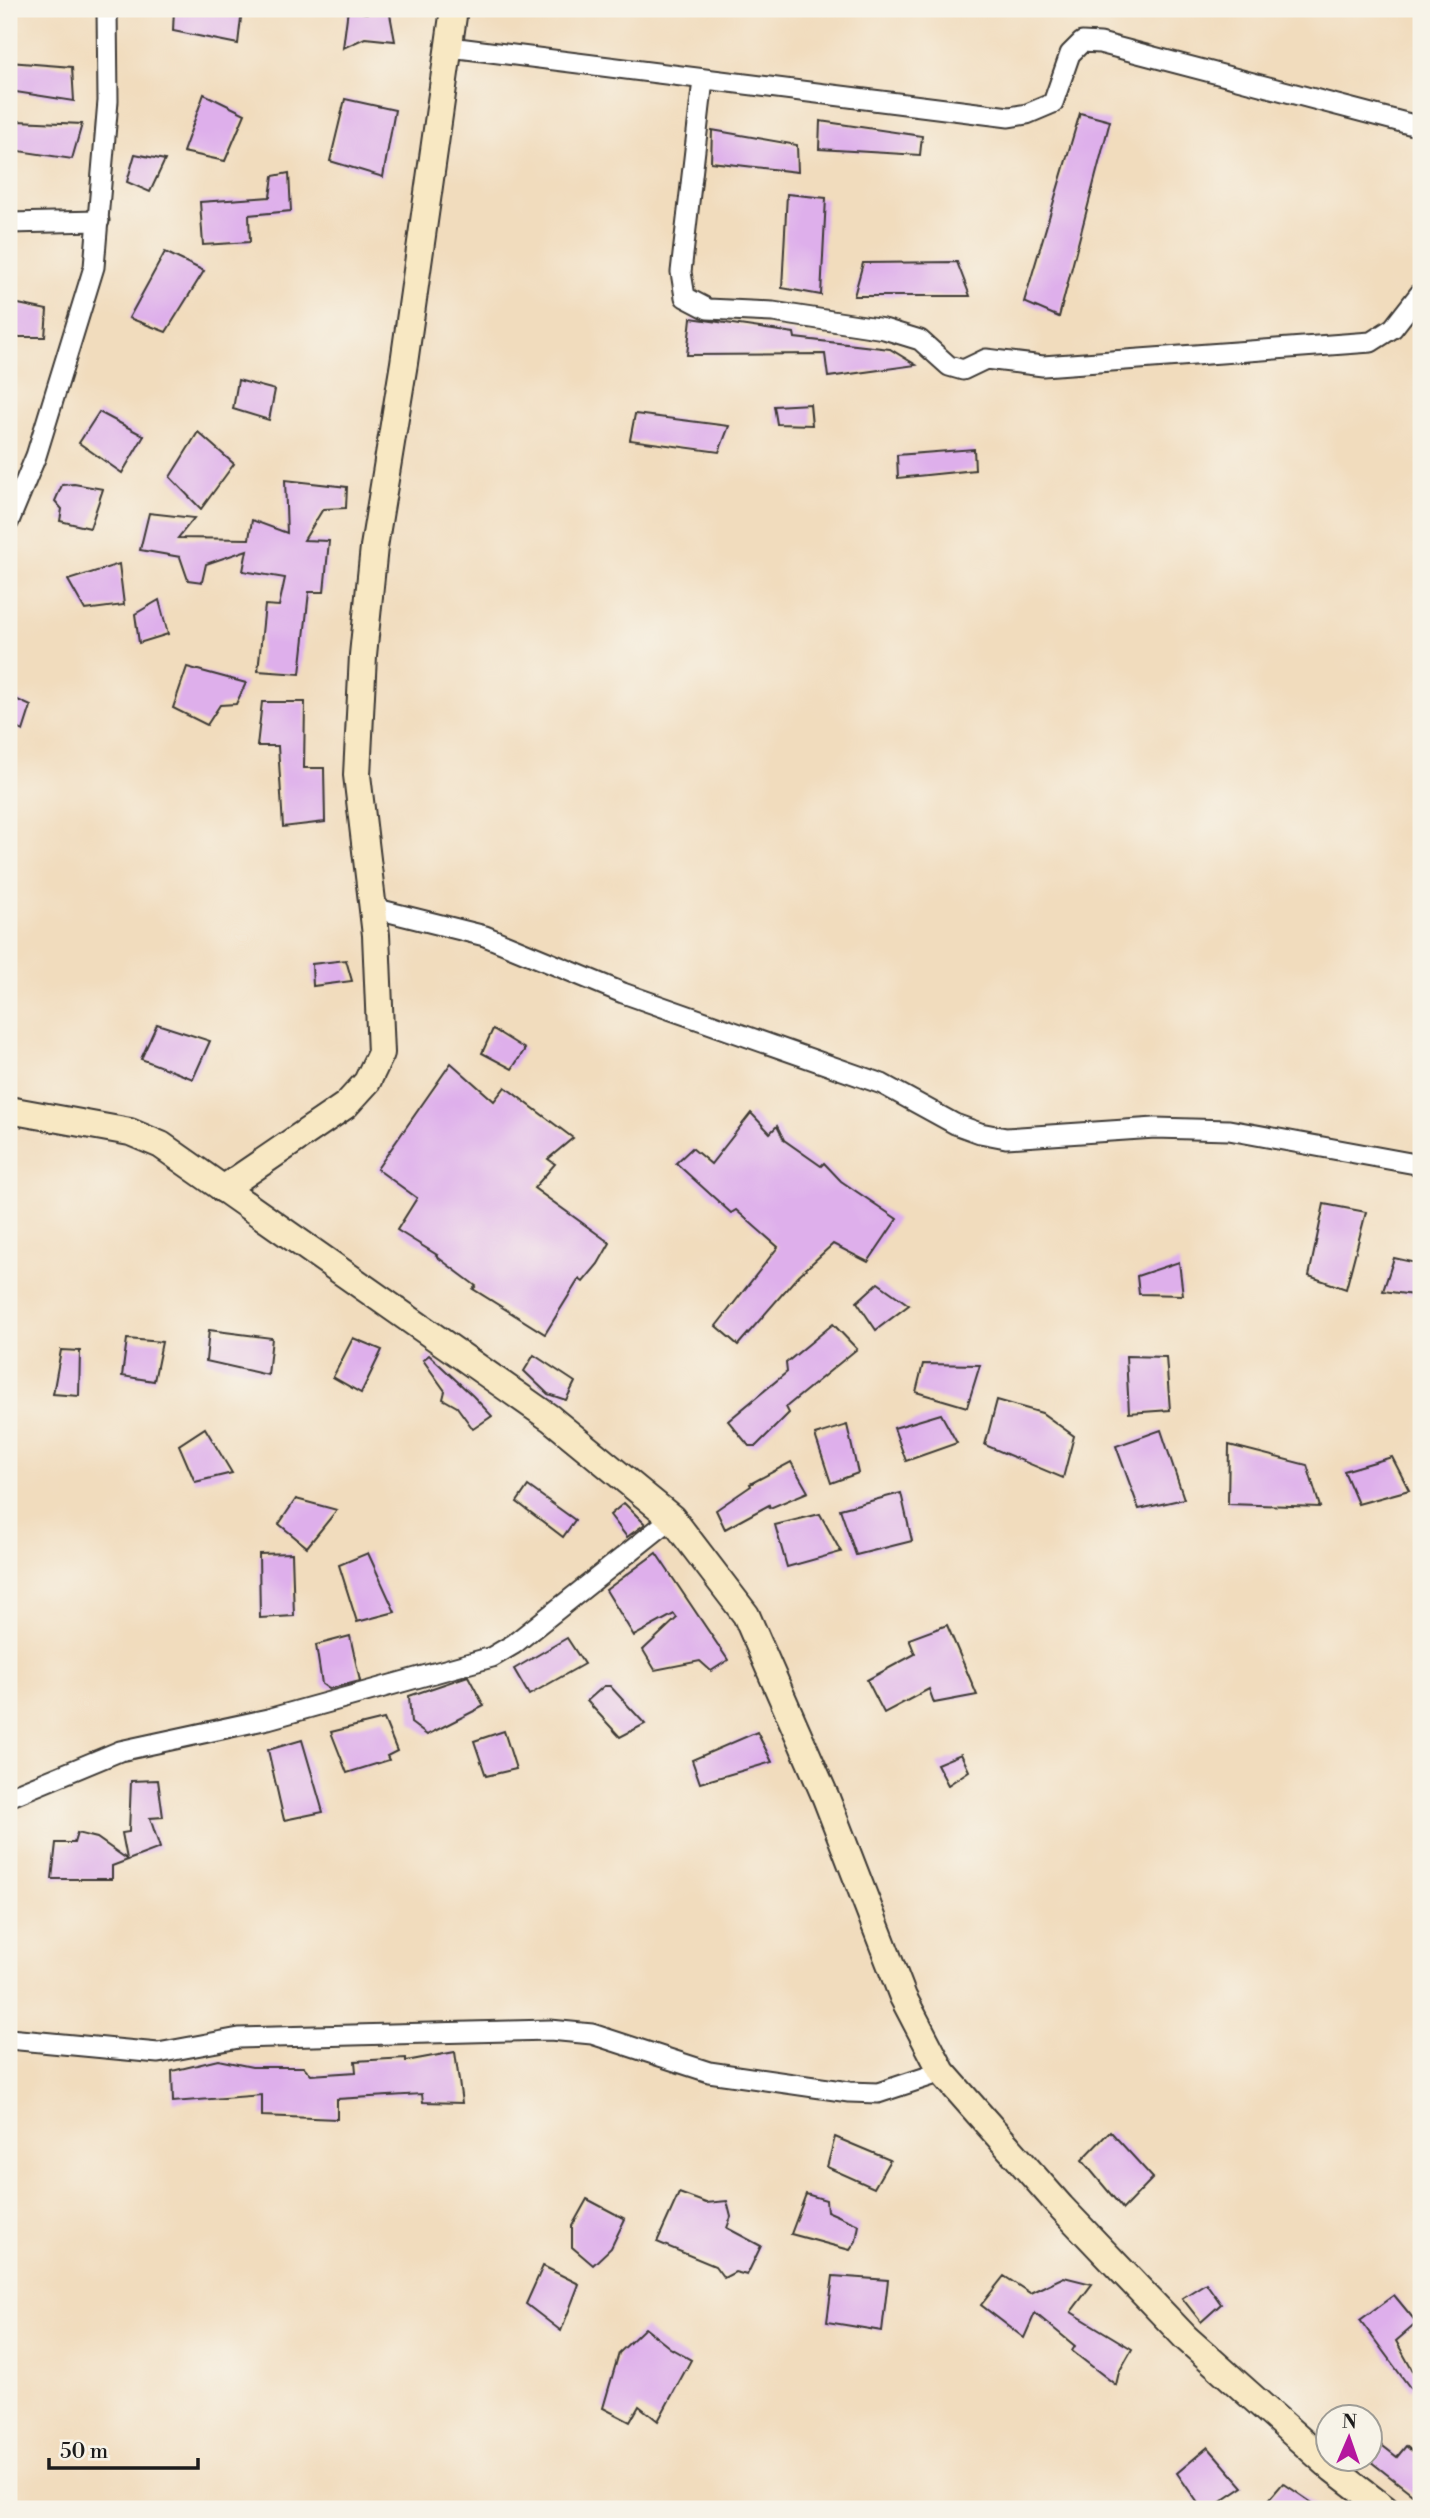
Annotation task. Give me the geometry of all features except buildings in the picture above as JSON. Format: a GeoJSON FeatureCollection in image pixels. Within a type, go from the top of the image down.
{"type":"FeatureCollection","features":[{"type":"Feature","properties":{"kind":"street"},"geometry":{"type":"LineString","coordinates":[[9,521],[36,456],[94,267],[108,101],[107,9]]}},
{"type":"Feature","properties":{"kind":"street"},"geometry":{"type":"LineString","coordinates":[[223,1189],[346,1105],[367,1082],[380,1053],[373,908],[357,775],[363,655],[374,547],[454,9]]}},
{"type":"Feature","properties":{"kind":"street"},"geometry":{"type":"LineString","coordinates":[[450,47],[1009,117],[1027,114],[1053,103],[1070,54],[1082,43],[1100,43],[1421,127]]}},
{"type":"Feature","properties":{"kind":"street"},"geometry":{"type":"LineString","coordinates":[[703,80],[681,272],[685,297],[708,309],[774,312],[884,329],[920,340],[948,366],[963,370],[986,359],[1043,366],[1371,342],[1393,328],[1421,292]]}},
{"type":"Feature","properties":{"kind":"street"},"geometry":{"type":"LineString","coordinates":[[9,223],[99,221]]}},
{"type":"Feature","properties":{"kind":"street"},"geometry":{"type":"LineString","coordinates":[[373,908],[485,936],[623,993],[882,1084],[955,1124],[980,1133],[1006,1138],[1155,1128],[1229,1130],[1421,1165]]}},
{"type":"Feature","properties":{"kind":"street"},"geometry":{"type":"LineString","coordinates":[[9,1110],[130,1132],[161,1145],[550,1418],[671,1518],[746,1615],[827,1798],[902,1997],[942,2072],[1061,2207],[1186,2338],[1333,2469],[1385,2509]]}},
{"type":"Feature","properties":{"kind":"street"},"geometry":{"type":"LineString","coordinates":[[9,1797],[120,1751],[268,1719],[492,1657],[514,1644],[671,1518]]}},
{"type":"Feature","properties":{"kind":"street"},"geometry":{"type":"LineString","coordinates":[[9,2039],[158,2053],[239,2038],[550,2030],[592,2035],[709,2072],[849,2092],[878,2093],[942,2072]]}}]}
